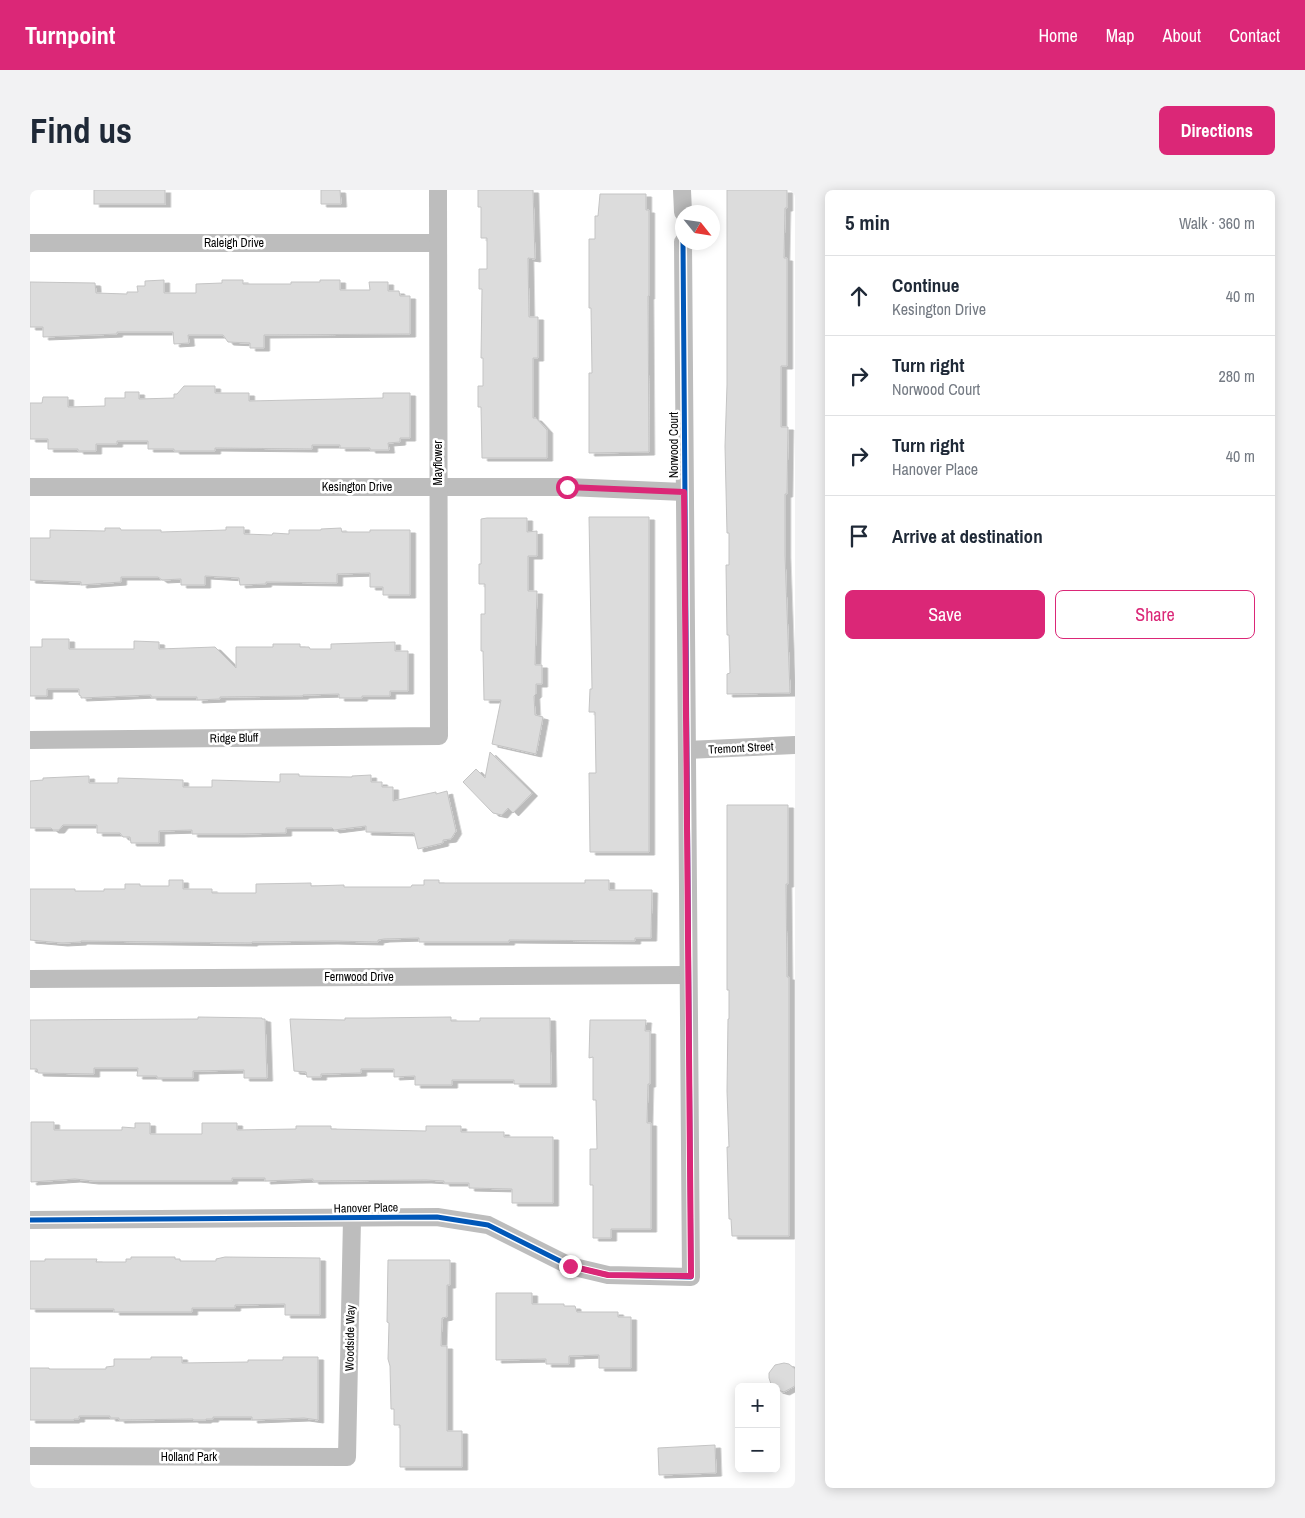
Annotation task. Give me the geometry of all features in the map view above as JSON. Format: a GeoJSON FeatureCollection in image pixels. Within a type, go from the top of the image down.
{"type":"FeatureCollection","features":[{"type":"Feature","properties":{"kind":"street","name":"Mayflower"},"geometry":{"type":"LineString","coordinates":[[438,190],[439,736]]}},
{"type":"Feature","properties":{"kind":"street"},"geometry":{"type":"LineString","coordinates":[[682,190],[683,205]]}},
{"type":"Feature","properties":{"kind":"street","name":"Raleigh Drive"},"geometry":{"type":"LineString","coordinates":[[30,243],[438,243]]}},
{"type":"Feature","properties":{"kind":"street","name":"Norwood Court"},"geometry":{"type":"LineString","coordinates":[[683,250],[691,1276]]}},
{"type":"Feature","properties":{"kind":"street","name":"Kesington Drive"},"geometry":{"type":"LineString","coordinates":[[30,487],[567,487],[684,492]]}},
{"type":"Feature","properties":{"kind":"street","name":"Ridge Bluff"},"geometry":{"type":"LineString","coordinates":[[30,740],[439,736]]}},
{"type":"Feature","properties":{"kind":"street","name":"Tremont Street"},"geometry":{"type":"LineString","coordinates":[[687,750],[795,745]]}},
{"type":"Feature","properties":{"kind":"street","name":"Fernwood Drive"},"geometry":{"type":"LineString","coordinates":[[30,979],[688,975]]}},
{"type":"Feature","properties":{"kind":"street","name":"Hanover Place"},"geometry":{"type":"LineString","coordinates":[[30,1220],[437,1217],[488,1225],[570,1266],[608,1275],[691,1276]]}},
{"type":"Feature","properties":{"kind":"street","name":"Woodside Way"},"geometry":{"type":"LineString","coordinates":[[347,1457],[352,1219]]}},
{"type":"Feature","properties":{"kind":"street","name":"Holland Park"},"geometry":{"type":"LineString","coordinates":[[30,1456],[347,1457]]}},
{"type":"Feature","properties":{"kind":"building"},"geometry":{"type":"Polygon","coordinates":[[[94,190],[165,190],[165,204],[94,204],[94,190]]]}},
{"type":"Feature","properties":{"kind":"building"},"geometry":{"type":"Polygon","coordinates":[[[321,190],[340,190],[341,204],[321,204],[321,190]]]}},
{"type":"Feature","properties":{"kind":"building"},"geometry":{"type":"Polygon","coordinates":[[[478,190],[533,190],[535,259],[528,258],[529,317],[538,317],[538,358],[533,358],[533,418],[536,418],[547,430],[547,458],[482,458],[481,407],[478,407],[478,386],[483,386],[483,358],[481,358],[482,289],[479,289],[479,269],[487,269],[487,238],[481,238],[481,207],[478,207],[478,190]]]}},
{"type":"Feature","properties":{"kind":"building"},"geometry":{"type":"Polygon","coordinates":[[[727,190],[787,190],[784,258],[787,258],[787,366],[781,366],[781,427],[788,427],[785,555],[790,693],[727,694],[727,674],[730,673],[729,635],[727,635],[726,565],[729,565],[729,533],[727,533],[725,446],[727,385],[727,190]]]}},
{"type":"Feature","properties":{"kind":"building"},"geometry":{"type":"Polygon","coordinates":[[[600,194],[646,194],[646,210],[649,210],[649,452],[589,453],[589,373],[592,373],[591,308],[589,308],[589,239],[595,239],[595,216],[598,216],[600,194]]]}},
{"type":"Feature","properties":{"kind":"building"},"geometry":{"type":"Polygon","coordinates":[[[164,280],[164,293],[196,293],[196,284],[222,283],[222,280],[243,280],[243,284],[291,284],[291,282],[340,280],[340,290],[370,290],[369,282],[388,282],[388,291],[399,291],[400,296],[410,296],[410,334],[264,335],[264,348],[250,348],[250,343],[228,342],[223,335],[188,335],[189,343],[174,344],[173,332],[117,332],[117,334],[43,337],[43,327],[30,327],[30,282],[95,283],[96,293],[127,294],[127,292],[138,292],[137,286],[145,286],[145,281],[164,280]]]}},
{"type":"Feature","properties":{"kind":"building"},"geometry":{"type":"Polygon","coordinates":[[[184,386],[215,386],[215,393],[249,393],[249,401],[383,398],[383,393],[410,393],[410,438],[400,438],[400,442],[388,443],[389,450],[340,448],[340,445],[312,445],[312,449],[215,448],[215,451],[148,449],[148,441],[117,441],[117,444],[96,444],[96,451],[78,451],[78,449],[48,449],[48,439],[30,439],[30,403],[42,403],[43,397],[68,397],[68,407],[105,406],[105,398],[125,398],[125,392],[139,392],[139,399],[174,398],[174,394],[177,394],[184,386]]]}},
{"type":"Feature","properties":{"kind":"building"},"geometry":{"type":"Polygon","coordinates":[[[589,517],[649,517],[649,852],[590,852],[589,773],[596,773],[595,712],[589,712],[590,689],[592,689],[589,517]]]}},
{"type":"Feature","properties":{"kind":"building"},"geometry":{"type":"Polygon","coordinates":[[[527,518],[527,532],[537,531],[537,556],[528,556],[528,591],[537,591],[535,665],[542,665],[542,684],[536,684],[536,694],[534,696],[535,715],[543,717],[536,754],[492,744],[501,700],[484,700],[481,614],[485,614],[485,584],[479,584],[479,564],[481,564],[481,519],[527,518]]]}},
{"type":"Feature","properties":{"kind":"building"},"geometry":{"type":"Polygon","coordinates":[[[226,527],[244,527],[244,534],[272,535],[273,533],[289,534],[289,530],[341,528],[342,532],[410,530],[410,595],[383,595],[383,587],[370,587],[370,573],[337,574],[337,583],[266,582],[266,584],[240,585],[239,578],[205,576],[205,585],[181,585],[181,579],[162,580],[158,577],[121,577],[121,582],[81,585],[81,582],[30,580],[30,538],[50,538],[50,530],[105,531],[105,528],[120,528],[121,530],[161,530],[161,532],[226,530],[226,527]]]}},
{"type":"Feature","properties":{"kind":"building"},"geometry":{"type":"Polygon","coordinates":[[[42,639],[69,639],[69,649],[134,649],[134,641],[159,642],[159,649],[215,647],[236,668],[236,647],[273,647],[273,644],[300,644],[300,647],[309,647],[310,649],[331,649],[331,644],[395,642],[395,651],[408,651],[408,691],[390,691],[390,696],[362,696],[362,698],[339,698],[339,694],[220,697],[220,699],[197,700],[197,697],[151,697],[151,695],[81,698],[79,689],[47,689],[47,696],[30,696],[30,647],[42,647],[42,639]]]}},
{"type":"Feature","properties":{"kind":"building"},"geometry":{"type":"Polygon","coordinates":[[[490,752],[532,793],[513,813],[508,808],[502,815],[493,813],[463,782],[476,769],[485,778],[490,752]]]}},
{"type":"Feature","properties":{"kind":"building"},"geometry":{"type":"Polygon","coordinates":[[[280,774],[352,777],[371,775],[371,782],[382,782],[382,787],[393,787],[393,801],[447,791],[456,831],[451,839],[443,840],[443,843],[418,849],[414,833],[366,832],[366,826],[334,830],[332,828],[286,828],[286,833],[192,834],[192,830],[159,831],[159,843],[131,843],[130,837],[123,837],[120,833],[97,833],[97,825],[63,825],[59,830],[30,828],[30,781],[43,780],[43,778],[89,776],[89,783],[118,783],[118,778],[183,780],[183,787],[212,787],[212,780],[280,782],[280,774]]]}},
{"type":"Feature","properties":{"kind":"building"},"geometry":{"type":"Polygon","coordinates":[[[727,805],[788,805],[788,884],[786,884],[787,977],[789,977],[789,1236],[732,1236],[731,1219],[729,1219],[727,1147],[729,1147],[727,1091],[729,990],[727,990],[727,805]]]}},
{"type":"Feature","properties":{"kind":"building"},"geometry":{"type":"Polygon","coordinates":[[[169,880],[183,880],[183,889],[212,889],[212,893],[256,893],[256,884],[311,883],[311,886],[411,887],[412,885],[424,885],[424,880],[439,880],[439,883],[585,883],[585,880],[609,880],[609,890],[652,890],[651,938],[635,938],[635,941],[509,940],[509,942],[419,942],[419,938],[384,939],[378,940],[378,942],[252,943],[81,941],[62,943],[30,940],[30,889],[104,891],[104,889],[125,889],[125,884],[169,886],[169,880]]]}},
{"type":"Feature","properties":{"kind":"building"},"geometry":{"type":"Polygon","coordinates":[[[198,1017],[265,1019],[267,1078],[244,1078],[244,1070],[193,1071],[193,1078],[157,1078],[157,1076],[137,1076],[138,1068],[94,1068],[94,1074],[38,1073],[37,1069],[30,1069],[30,1020],[198,1019],[198,1017]]]}},
{"type":"Feature","properties":{"kind":"building"},"geometry":{"type":"Polygon","coordinates":[[[451,1017],[451,1021],[480,1021],[480,1018],[550,1018],[551,1084],[514,1084],[514,1080],[452,1080],[452,1085],[415,1085],[415,1076],[394,1077],[394,1069],[361,1069],[361,1073],[321,1074],[321,1077],[307,1077],[306,1072],[294,1071],[290,1019],[345,1020],[345,1018],[451,1017]]]}},
{"type":"Feature","properties":{"kind":"building"},"geometry":{"type":"Polygon","coordinates":[[[590,1020],[646,1020],[645,1031],[650,1031],[650,1084],[648,1084],[647,1123],[651,1123],[651,1229],[611,1229],[611,1238],[593,1238],[593,1185],[590,1185],[590,1149],[597,1149],[596,1100],[593,1100],[593,1057],[589,1058],[590,1020]]]}},
{"type":"Feature","properties":{"kind":"building"},"geometry":{"type":"Polygon","coordinates":[[[31,1122],[54,1122],[54,1130],[122,1130],[122,1127],[135,1128],[135,1123],[150,1123],[150,1134],[202,1134],[202,1123],[237,1123],[237,1130],[296,1129],[296,1126],[331,1126],[331,1129],[426,1131],[426,1126],[461,1126],[461,1132],[504,1132],[504,1137],[553,1137],[553,1203],[512,1203],[512,1189],[469,1188],[469,1183],[444,1183],[444,1181],[426,1180],[313,1181],[313,1179],[265,1181],[265,1178],[232,1178],[232,1181],[93,1181],[75,1179],[31,1182],[31,1122]]]}},
{"type":"Feature","properties":{"kind":"building"},"geometry":{"type":"Polygon","coordinates":[[[131,1257],[175,1257],[175,1259],[180,1259],[180,1261],[216,1261],[216,1259],[225,1257],[320,1258],[320,1315],[285,1315],[285,1304],[235,1305],[235,1308],[192,1308],[192,1312],[114,1312],[114,1309],[30,1309],[30,1261],[45,1261],[45,1259],[97,1259],[96,1262],[126,1262],[126,1259],[131,1259],[131,1257]]]}},
{"type":"Feature","properties":{"kind":"building"},"geometry":{"type":"Polygon","coordinates":[[[388,1260],[450,1260],[450,1285],[447,1285],[447,1317],[442,1318],[441,1346],[447,1346],[447,1431],[462,1431],[462,1467],[400,1467],[400,1425],[394,1425],[394,1409],[391,1409],[390,1366],[388,1359],[388,1260]]]}},
{"type":"Feature","properties":{"kind":"building"},"geometry":{"type":"Polygon","coordinates":[[[496,1293],[532,1293],[532,1304],[564,1304],[564,1306],[575,1306],[577,1312],[618,1312],[618,1317],[631,1317],[631,1368],[599,1368],[599,1355],[569,1356],[569,1364],[546,1364],[546,1359],[496,1360],[496,1293]]]}},
{"type":"Feature","properties":{"kind":"building"},"geometry":{"type":"Polygon","coordinates":[[[151,1357],[182,1357],[182,1363],[248,1362],[248,1360],[283,1360],[283,1357],[318,1357],[318,1420],[304,1418],[252,1420],[252,1417],[213,1417],[213,1419],[206,1420],[119,1420],[119,1418],[110,1418],[110,1416],[79,1416],[79,1419],[74,1420],[30,1420],[30,1368],[106,1369],[106,1367],[114,1366],[114,1359],[151,1359],[151,1357]]]}},
{"type":"Feature","properties":{"kind":"building"},"geometry":{"type":"Polygon","coordinates":[[[789,1364],[795,1369],[795,1386],[784,1392],[780,1391],[780,1383],[771,1383],[769,1373],[775,1365],[789,1364]]]}},
{"type":"Feature","properties":{"kind":"building"},"geometry":{"type":"Polygon","coordinates":[[[715,1445],[716,1473],[659,1475],[658,1448],[715,1445]]]}},
{"type":"Feature","properties":{"kind":"cycle path"},"geometry":{"type":"LineString","coordinates":[[30,1220],[437,1217],[488,1225],[570,1266],[608,1275],[691,1277],[683,250]]}},
{"type":"Feature","properties":{"kind":"route"},"geometry":{"type":"LineString","coordinates":[[567,487],[684,492],[691,1276],[608,1275],[570,1266]]}}]}
